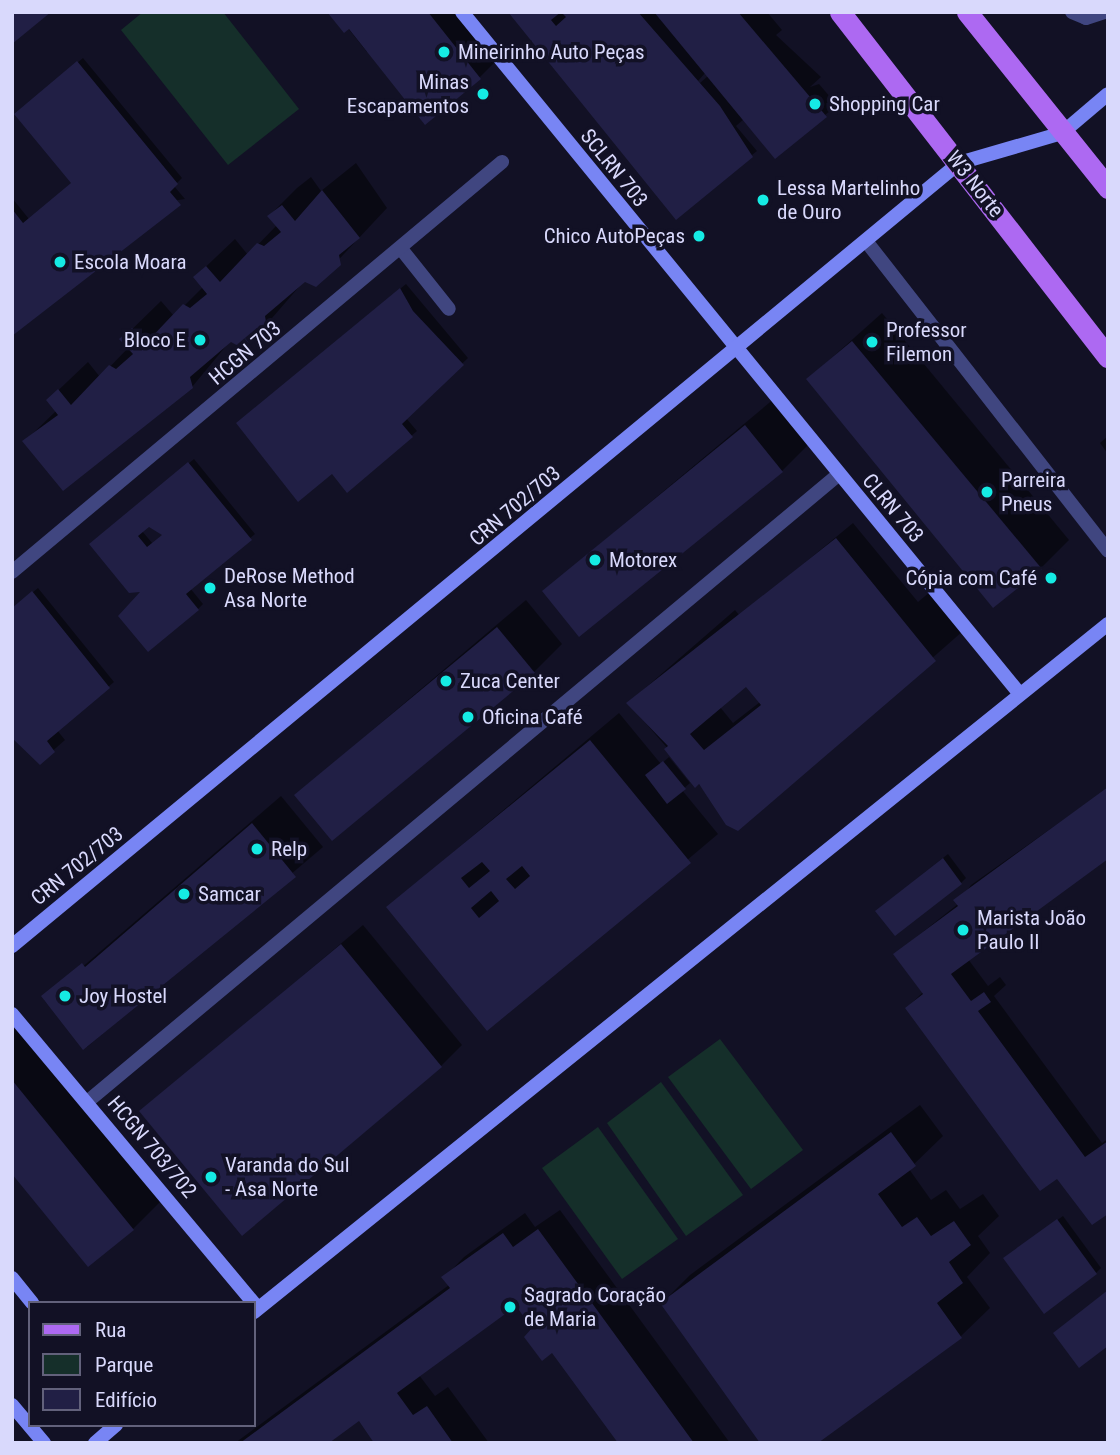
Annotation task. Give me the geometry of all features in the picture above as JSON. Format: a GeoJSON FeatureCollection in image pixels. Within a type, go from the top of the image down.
{"type":"FeatureCollection","features":[{"type":"Feature","properties":{"kind":"main road","name":"W3 Norte"},"geometry":{"type":"LineString","coordinates":[[840,12],[1108,357]]}},
{"type":"Feature","properties":{"kind":"main road"},"geometry":{"type":"LineString","coordinates":[[967,12],[1108,188]]}},
{"type":"Feature","properties":{"kind":"street","name":"SCLRN 703"},"geometry":{"type":"LineString","coordinates":[[462,12],[735,350]]}},
{"type":"Feature","properties":{"kind":"street"},"geometry":{"type":"LineString","coordinates":[[1072,12],[1086,18],[1105,12]]}},
{"type":"Feature","properties":{"kind":"street"},"geometry":{"type":"LineString","coordinates":[[1062,133],[1108,94]]}},
{"type":"Feature","properties":{"kind":"street","name":"CRN 702/703"},"geometry":{"type":"LineString","coordinates":[[12,946],[959,163],[1062,133]]}},
{"type":"Feature","properties":{"kind":"street","name":"HCGN 703"},"geometry":{"type":"LineString","coordinates":[[12,572],[402,250],[502,162]]}},
{"type":"Feature","properties":{"kind":"street"},"geometry":{"type":"LineString","coordinates":[[866,242],[1108,551]]}},
{"type":"Feature","properties":{"kind":"street"},"geometry":{"type":"LineString","coordinates":[[402,250],[449,309]]}},
{"type":"Feature","properties":{"kind":"street","name":"CLRN 703"},"geometry":{"type":"LineString","coordinates":[[735,350],[1020,692]]}},
{"type":"Feature","properties":{"kind":"street"},"geometry":{"type":"LineString","coordinates":[[87,1102],[838,475]]}},
{"type":"Feature","properties":{"kind":"street"},"geometry":{"type":"LineString","coordinates":[[256,1310],[1020,692],[1108,624]]}},
{"type":"Feature","properties":{"kind":"street","name":"HCGN 703/702"},"geometry":{"type":"LineString","coordinates":[[12,1014],[249,1301]]}},
{"type":"Feature","properties":{"kind":"street"},"geometry":{"type":"LineString","coordinates":[[12,1279],[30,1301]]}},
{"type":"Feature","properties":{"kind":"street"},"geometry":{"type":"LineString","coordinates":[[12,1405],[28,1424]]}},
{"type":"Feature","properties":{"kind":"street"},"geometry":{"type":"LineString","coordinates":[[31,1427],[44,1443]]}},
{"type":"Feature","properties":{"kind":"street"},"geometry":{"type":"LineString","coordinates":[[95,1443],[114,1427]]}},
{"type":"Feature","properties":{"kind":"green space"},"geometry":{"type":"Polygon","coordinates":[[[143,12],[223,12],[299,109],[228,165],[121,30],[143,12]]]}},
{"type":"Feature","properties":{"kind":"green space"},"geometry":{"type":"Polygon","coordinates":[[[720,1039],[803,1150],[751,1189],[668,1077],[720,1039]]]}},
{"type":"Feature","properties":{"kind":"green space"},"geometry":{"type":"Polygon","coordinates":[[[661,1082],[743,1195],[686,1236],[607,1123],[661,1082]]]}},
{"type":"Feature","properties":{"kind":"green space"},"geometry":{"type":"Polygon","coordinates":[[[598,1127],[678,1239],[622,1279],[542,1168],[598,1127]]]}},
{"type":"Feature","properties":{"kind":"building"},"geometry":{"type":"Polygon","coordinates":[[[12,12],[51,12],[12,44],[12,12]]]}},
{"type":"Feature","properties":{"kind":"building"},"geometry":{"type":"Polygon","coordinates":[[[327,12],[428,12],[481,79],[425,125],[349,29],[344,33],[327,12]]]}},
{"type":"Feature","properties":{"kind":"building"},"geometry":{"type":"Polygon","coordinates":[[[508,12],[561,12],[638,12],[720,106],[753,157],[676,220],[508,12]],[[561,12],[551,20],[556,26],[566,17],[561,12]]]}},
{"type":"Feature","properties":{"kind":"building"},"geometry":{"type":"Polygon","coordinates":[[[654,12],[738,12],[827,117],[775,159],[654,12]]]}},
{"type":"Feature","properties":{"kind":"building","name":"Escola Moara"},"geometry":{"type":"Polygon","coordinates":[[[77,61],[178,184],[170,192],[181,205],[12,336],[12,209],[23,223],[71,183],[14,114],[77,61]]]}},
{"type":"Feature","properties":{"kind":"building","name":"Bloco E"},"geometry":{"type":"Polygon","coordinates":[[[322,190],[360,238],[339,255],[341,265],[316,287],[305,282],[265,316],[267,327],[242,348],[231,342],[190,377],[193,388],[63,491],[22,441],[58,415],[46,400],[58,389],[71,405],[109,365],[116,369],[133,354],[119,339],[132,328],[146,343],[183,304],[190,308],[207,294],[193,277],[206,266],[220,282],[257,243],[264,246],[281,232],[267,216],[282,205],[295,221],[322,190]]]}},
{"type":"Feature","properties":{"kind":"building"},"geometry":{"type":"Polygon","coordinates":[[[400,288],[413,311],[464,365],[402,424],[413,437],[347,493],[332,474],[298,502],[236,423],[400,288]]]}},
{"type":"Feature","properties":{"kind":"building"},"geometry":{"type":"Polygon","coordinates":[[[852,341],[1042,569],[993,608],[806,379],[852,341]]]}},
{"type":"Feature","properties":{"kind":"building"},"geometry":{"type":"Polygon","coordinates":[[[745,425],[783,472],[579,637],[542,591],[745,425]]]}},
{"type":"Feature","properties":{"kind":"building"},"geometry":{"type":"Polygon","coordinates":[[[188,462],[252,540],[186,594],[199,610],[148,652],[118,616],[140,592],[129,593],[89,544],[188,462]],[[149,527],[138,536],[147,547],[162,535],[149,527]]]}},
{"type":"Feature","properties":{"kind":"building"},"geometry":{"type":"Polygon","coordinates":[[[836,538],[936,661],[738,831],[726,825],[699,784],[695,788],[664,749],[668,746],[626,703],[836,538]],[[746,687],[690,734],[704,750],[761,705],[746,687]]]}},
{"type":"Feature","properties":{"kind":"building"},"geometry":{"type":"Polygon","coordinates":[[[32,591],[110,688],[47,741],[55,752],[40,765],[12,738],[12,608],[32,591]]]}},
{"type":"Feature","properties":{"kind":"building"},"geometry":{"type":"Polygon","coordinates":[[[497,627],[535,673],[332,841],[294,795],[497,627]]]}},
{"type":"Feature","properties":{"kind":"building"},"geometry":{"type":"Polygon","coordinates":[[[590,740],[691,863],[487,1031],[386,907],[590,740]],[[482,862],[461,878],[469,888],[490,871],[482,862]],[[522,866],[506,879],[515,889],[530,876],[522,866]],[[491,891],[471,908],[479,918],[499,901],[491,891]]]}},
{"type":"Feature","properties":{"kind":"building"},"geometry":{"type":"Polygon","coordinates":[[[663,761],[686,789],[667,804],[645,775],[663,761]]]}},
{"type":"Feature","properties":{"kind":"building"},"geometry":{"type":"Polygon","coordinates":[[[1108,787],[1108,859],[951,974],[971,1001],[984,992],[991,1002],[978,1011],[1085,1157],[1108,1141],[1108,1214],[1092,1225],[1057,1179],[1040,1191],[905,1008],[923,994],[893,954],[958,906],[953,900],[1108,787]]]}},
{"type":"Feature","properties":{"kind":"building"},"geometry":{"type":"Polygon","coordinates":[[[252,823],[296,877],[83,1050],[41,996],[82,963],[85,967],[252,823]]]}},
{"type":"Feature","properties":{"kind":"building"},"geometry":{"type":"Polygon","coordinates":[[[943,858],[962,884],[895,936],[875,911],[943,858]]]}},
{"type":"Feature","properties":{"kind":"building"},"geometry":{"type":"Polygon","coordinates":[[[341,944],[442,1067],[242,1236],[139,1111],[341,944]]]}},
{"type":"Feature","properties":{"kind":"building"},"geometry":{"type":"Polygon","coordinates":[[[12,1080],[134,1230],[88,1267],[12,1174],[12,1080]]]}},
{"type":"Feature","properties":{"kind":"building"},"geometry":{"type":"Polygon","coordinates":[[[891,1132],[916,1166],[878,1194],[902,1227],[917,1217],[931,1236],[954,1221],[971,1245],[949,1262],[963,1283],[937,1303],[962,1338],[818,1443],[760,1443],[660,1303],[891,1132]]]}},
{"type":"Feature","properties":{"kind":"building"},"geometry":{"type":"Polygon","coordinates":[[[1057,1219],[1097,1274],[1044,1314],[1003,1258],[1057,1219]]]}},
{"type":"Feature","properties":{"kind":"building"},"geometry":{"type":"Polygon","coordinates":[[[538,1229],[694,1443],[618,1443],[552,1353],[542,1361],[524,1337],[532,1328],[516,1306],[397,1393],[413,1415],[427,1406],[453,1443],[374,1443],[359,1421],[329,1443],[240,1443],[450,1288],[441,1277],[503,1233],[513,1247],[538,1229]]]}},
{"type":"Feature","properties":{"kind":"building"},"geometry":{"type":"Polygon","coordinates":[[[1108,1290],[1108,1346],[1079,1368],[1053,1333],[1108,1290]]]}},
{"type":"Feature","properties":{"kind":"place","name":"Mineirinho Auto Peças"},"geometry":{"type":"Point","coordinates":[444,52]}},
{"type":"Feature","properties":{"kind":"place","name":"Minas Escapamentos"},"geometry":{"type":"Point","coordinates":[483,94]}},
{"type":"Feature","properties":{"kind":"place","name":"Shopping Car"},"geometry":{"type":"Point","coordinates":[815,104]}},
{"type":"Feature","properties":{"kind":"place","name":"Lessa Martelinho de Ouro"},"geometry":{"type":"Point","coordinates":[763,200]}},
{"type":"Feature","properties":{"kind":"place","name":"Chico AutoPeças"},"geometry":{"type":"Point","coordinates":[699,236]}},
{"type":"Feature","properties":{"kind":"place","name":"Escola Moara"},"geometry":{"type":"Point","coordinates":[60,262]}},
{"type":"Feature","properties":{"kind":"place","name":"Bloco E"},"geometry":{"type":"Point","coordinates":[200,340]}},
{"type":"Feature","properties":{"kind":"place","name":"Professor Filemon"},"geometry":{"type":"Point","coordinates":[872,342]}},
{"type":"Feature","properties":{"kind":"place","name":"Parreira Pneus"},"geometry":{"type":"Point","coordinates":[987,492]}},
{"type":"Feature","properties":{"kind":"place","name":"Motorex"},"geometry":{"type":"Point","coordinates":[595,560]}},
{"type":"Feature","properties":{"kind":"place","name":"Cópia com Café"},"geometry":{"type":"Point","coordinates":[1051,578]}},
{"type":"Feature","properties":{"kind":"place","name":"DeRose Method Asa Norte"},"geometry":{"type":"Point","coordinates":[210,588]}},
{"type":"Feature","properties":{"kind":"place","name":"Zuca Center"},"geometry":{"type":"Point","coordinates":[446,681]}},
{"type":"Feature","properties":{"kind":"place","name":"Oficina Café"},"geometry":{"type":"Point","coordinates":[468,717]}},
{"type":"Feature","properties":{"kind":"place","name":"Relp"},"geometry":{"type":"Point","coordinates":[257,849]}},
{"type":"Feature","properties":{"kind":"place","name":"Samcar"},"geometry":{"type":"Point","coordinates":[184,894]}},
{"type":"Feature","properties":{"kind":"place","name":"Marista João Paulo II"},"geometry":{"type":"Point","coordinates":[963,930]}},
{"type":"Feature","properties":{"kind":"place","name":"Joy Hostel"},"geometry":{"type":"Point","coordinates":[65,996]}},
{"type":"Feature","properties":{"kind":"place","name":"Varanda do Sul - Asa Norte"},"geometry":{"type":"Point","coordinates":[211,1177]}},
{"type":"Feature","properties":{"kind":"place","name":"Sagrado Coração de Maria"},"geometry":{"type":"Point","coordinates":[510,1307]}}]}
